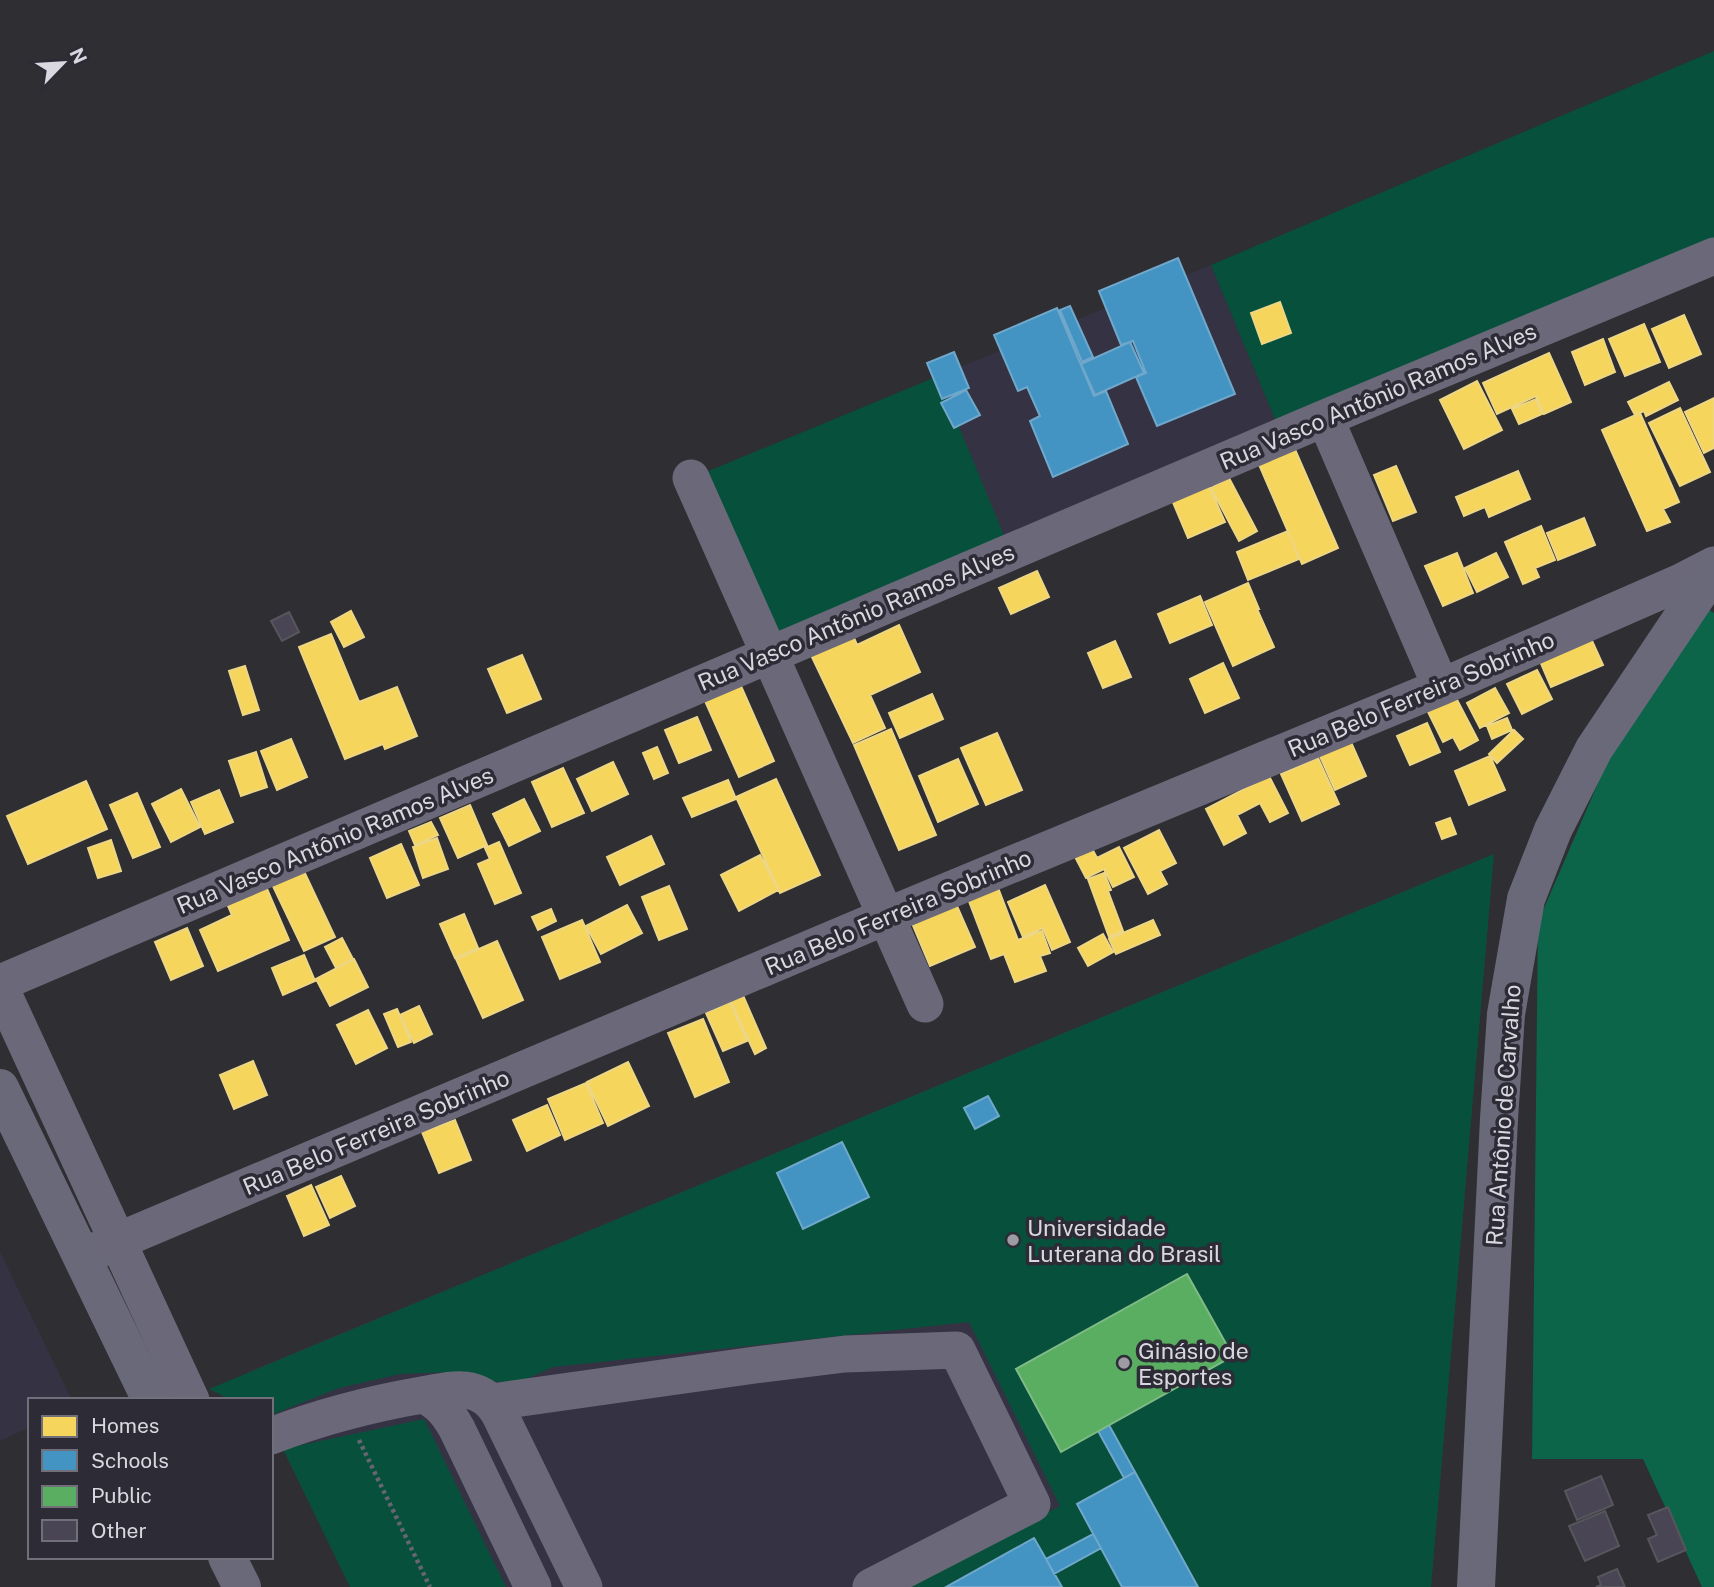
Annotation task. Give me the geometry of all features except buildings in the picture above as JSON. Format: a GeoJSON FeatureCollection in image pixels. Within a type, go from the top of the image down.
{"type":"FeatureCollection","features":[{"type":"Feature","properties":{"kind":"main road","name":"Rua Antônio de Carvalho"},"geometry":{"type":"LineString","coordinates":[[1476,1587],[1506,1014],[1525,898],[1553,830],[1594,749],[1714,567]]}},
{"type":"Feature","properties":{"kind":"main road"},"geometry":{"type":"LineString","coordinates":[[0,1088],[150,1398]]}},
{"type":"Feature","properties":{"kind":"main road"},"geometry":{"type":"LineString","coordinates":[[228,1559],[242,1587]]}},
{"type":"Feature","properties":{"kind":"street","name":"Rua Vasco Antônio Ramos Alves"},"geometry":{"type":"LineString","coordinates":[[0,985],[1325,418],[1714,256]]}},
{"type":"Feature","properties":{"kind":"street"},"geometry":{"type":"LineString","coordinates":[[1325,418],[1441,687]]}},
{"type":"Feature","properties":{"kind":"street"},"geometry":{"type":"LineString","coordinates":[[691,478],[925,1004]]}},
{"type":"Feature","properties":{"kind":"street","name":"Rua Belo Ferreira Sobrinho"},"geometry":{"type":"LineString","coordinates":[[82,1258],[887,916],[1441,687],[1714,567]]}},
{"type":"Feature","properties":{"kind":"street"},"geometry":{"type":"LineString","coordinates":[[0,985],[190,1398]]}},
{"type":"Feature","properties":{"kind":"street"},"geometry":{"type":"LineString","coordinates":[[492,1402],[845,1354],[957,1350],[1032,1504],[871,1587]]}},
{"type":"Feature","properties":{"kind":"street"},"geometry":{"type":"LineString","coordinates":[[273,1435],[338,1413],[424,1395],[464,1390],[481,1394],[492,1402],[499,1413],[584,1587]]}},
{"type":"Feature","properties":{"kind":"street"},"geometry":{"type":"LineString","coordinates":[[424,1395],[436,1401],[447,1412],[457,1429],[533,1587]]}},
{"type":"Feature","properties":{"kind":"path"},"geometry":{"type":"LineString","coordinates":[[355,1433],[430,1587]]}},
{"type":"Feature","properties":{"kind":"shaded area"},"geometry":{"type":"Polygon","coordinates":[[[1211,265],[1277,424],[1004,537],[938,376],[1211,265]]]}},
{"type":"Feature","properties":{"kind":"shaded area","name":"Universidade Luterana do Brasil"},"geometry":{"type":"Polygon","coordinates":[[[1494,854],[1431,1587],[350,1587],[273,1429],[273,1398],[269,1398],[246,1373],[1494,854]]]}},
{"type":"Feature","properties":{"kind":"shaded area"},"geometry":{"type":"Polygon","coordinates":[[[0,1252],[71,1398],[28,1398],[28,1428],[0,1441],[0,1252]]]}},
{"type":"Feature","properties":{"kind":"green space"},"geometry":{"type":"Polygon","coordinates":[[[1714,51],[1714,244],[1279,429],[1211,265],[1714,51]]]}},
{"type":"Feature","properties":{"kind":"green space"},"geometry":{"type":"Polygon","coordinates":[[[938,376],[1008,545],[774,643],[699,475],[938,376]]]}},
{"type":"Feature","properties":{"kind":"green space"},"geometry":{"type":"Polygon","coordinates":[[[1706,608],[1714,613],[1714,1587],[1702,1587],[1643,1459],[1532,1459],[1538,922],[1608,760],[1706,608]]]}},
{"type":"Feature","properties":{"kind":"green space","name":"Universidade Luterana do Brasil"},"geometry":{"type":"Polygon","coordinates":[[[1494,854],[1431,1587],[1198,1587],[1109,1425],[1232,1356],[1187,1274],[1016,1369],[1061,1451],[1098,1431],[1124,1478],[1077,1504],[1122,1587],[904,1587],[1060,1506],[969,1322],[553,1367],[513,1385],[450,1372],[400,1374],[339,1388],[273,1414],[273,1398],[227,1398],[209,1389],[1494,854]]]}},
{"type":"Feature","properties":{"kind":"green space"},"geometry":{"type":"Polygon","coordinates":[[[424,1419],[506,1587],[350,1587],[283,1449],[424,1419]]]}},
{"type":"Feature","properties":{"kind":"place","name":"Universidade Luterana do Brasil"},"geometry":{"type":"Point","coordinates":[1013,1240]}},
{"type":"Feature","properties":{"kind":"place","name":"Ginásio de Esportes"},"geometry":{"type":"Point","coordinates":[1124,1363]}}]}
